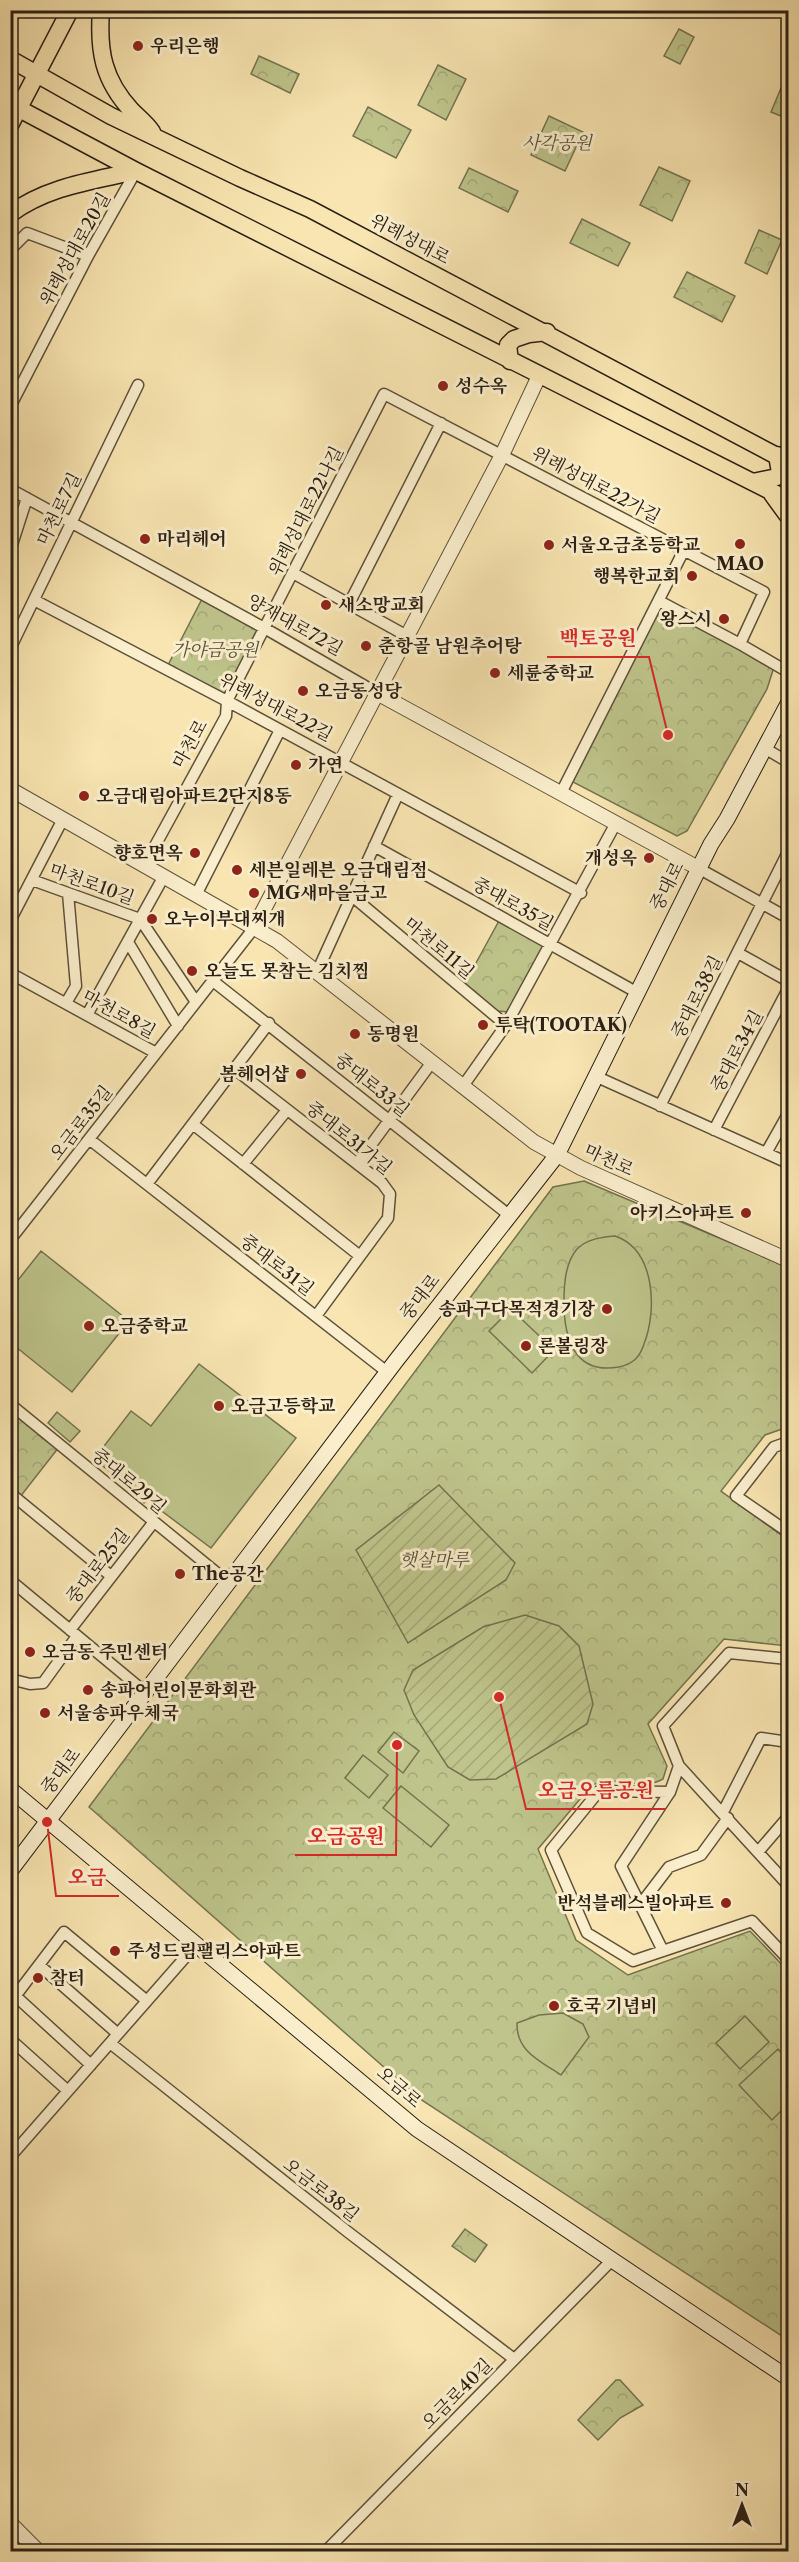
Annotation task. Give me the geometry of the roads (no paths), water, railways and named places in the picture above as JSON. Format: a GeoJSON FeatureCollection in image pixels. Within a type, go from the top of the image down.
{"type":"FeatureCollection","features":[{"type":"Feature","properties":{"kind":"main road"},"geometry":{"type":"LineString","coordinates":[[10,125],[14,106],[37,73],[70,10]]}},
{"type":"Feature","properties":{"kind":"main road"},"geometry":{"type":"LineString","coordinates":[[101,10],[99,43],[105,65],[119,94],[155,138]]}},
{"type":"Feature","properties":{"kind":"main road","name":"위례성대로"},"geometry":{"type":"LineString","coordinates":[[10,59],[155,138],[310,208],[783,458]]}},
{"type":"Feature","properties":{"kind":"main road"},"geometry":{"type":"LineString","coordinates":[[14,106],[136,171],[539,376],[789,500]]}},
{"type":"Feature","properties":{"kind":"main road"},"geometry":{"type":"LineString","coordinates":[[10,214],[47,194],[96,178],[136,171]]}},
{"type":"Feature","properties":{"kind":"main road"},"geometry":{"type":"LineString","coordinates":[[510,361],[508,345],[514,339],[547,332]]}},
{"type":"Feature","properties":{"kind":"main road"},"geometry":{"type":"LineString","coordinates":[[762,487],[780,473],[783,458]]}},
{"type":"Feature","properties":{"kind":"main road"},"geometry":{"type":"LineString","coordinates":[[762,487],[789,489]]}},
{"type":"Feature","properties":{"kind":"main road"},"geometry":{"type":"LineString","coordinates":[[762,487],[789,516]]}},
{"type":"Feature","properties":{"kind":"main road","name":"중대로"},"geometry":{"type":"LineString","coordinates":[[10,1871],[387,1372],[557,1155],[698,868],[789,704]]}},
{"type":"Feature","properties":{"kind":"main road","name":"오금로"},"geometry":{"type":"LineString","coordinates":[[10,1789],[327,2051],[417,2129],[789,2378]]}},
{"type":"Feature","properties":{"kind":"street","name":"위례성대로20길"},"geometry":{"type":"LineString","coordinates":[[10,407],[88,256],[136,171]]}},
{"type":"Feature","properties":{"kind":"street"},"geometry":{"type":"LineString","coordinates":[[10,250],[27,233],[88,256]]}},
{"type":"Feature","properties":{"kind":"street","name":"위례성대로22길"},"geometry":{"type":"LineString","coordinates":[[254,928],[502,455],[539,376]]}},
{"type":"Feature","properties":{"kind":"street","name":"마천로7길"},"geometry":{"type":"LineString","coordinates":[[10,648],[138,385]]}},
{"type":"Feature","properties":{"kind":"street","name":"위례성대로22나길"},"geometry":{"type":"LineString","coordinates":[[227,701],[266,629],[384,394],[502,455]]}},
{"type":"Feature","properties":{"kind":"street"},"geometry":{"type":"LineString","coordinates":[[349,604],[441,423]]}},
{"type":"Feature","properties":{"kind":"street","name":"위례성대로22가길"},"geometry":{"type":"LineString","coordinates":[[502,455],[764,592],[740,644]]}},
{"type":"Feature","properties":{"kind":"street","name":"양재대로72길"},"geometry":{"type":"LineString","coordinates":[[10,489],[698,868]]}},
{"type":"Feature","properties":{"kind":"street"},"geometry":{"type":"LineString","coordinates":[[12,543],[27,498]]}},
{"type":"Feature","properties":{"kind":"street"},"geometry":{"type":"LineString","coordinates":[[561,794],[684,550]]}},
{"type":"Feature","properties":{"kind":"street"},"geometry":{"type":"LineString","coordinates":[[293,573],[407,636]]}},
{"type":"Feature","properties":{"kind":"street","name":"위례성대로22길"},"geometry":{"type":"LineString","coordinates":[[34,600],[227,701],[580,892]]}},
{"type":"Feature","properties":{"kind":"street"},"geometry":{"type":"LineString","coordinates":[[658,601],[789,672]]}},
{"type":"Feature","properties":{"kind":"street","name":"마천로"},"geometry":{"type":"LineString","coordinates":[[144,866],[226,716],[227,701]]}},
{"type":"Feature","properties":{"kind":"street"},"geometry":{"type":"LineString","coordinates":[[196,895],[280,730]]}},
{"type":"Feature","properties":{"kind":"street"},"geometry":{"type":"LineString","coordinates":[[766,749],[789,762]]}},
{"type":"Feature","properties":{"kind":"street","name":"마천로"},"geometry":{"type":"LineString","coordinates":[[10,789],[277,941],[534,1142],[557,1155],[788,1259]]}},
{"type":"Feature","properties":{"kind":"street"},"geometry":{"type":"LineString","coordinates":[[317,972],[398,794]]}},
{"type":"Feature","properties":{"kind":"street"},"geometry":{"type":"LineString","coordinates":[[10,921],[63,819]]}},
{"type":"Feature","properties":{"kind":"street"},"geometry":{"type":"LineString","coordinates":[[463,1086],[506,1025],[616,823]]}},
{"type":"Feature","properties":{"kind":"street","name":"중대로35길"},"geometry":{"type":"LineString","coordinates":[[374,846],[636,992]]}},
{"type":"Feature","properties":{"kind":"street","name":"중대로38길"},"geometry":{"type":"LineString","coordinates":[[660,1106],[789,852]]}},
{"type":"Feature","properties":{"kind":"street"},"geometry":{"type":"LineString","coordinates":[[698,868],[789,918]]}},
{"type":"Feature","properties":{"kind":"street","name":"마천로10길"},"geometry":{"type":"LineString","coordinates":[[87,1015],[164,876]]}},
{"type":"Feature","properties":{"kind":"street","name":"마천로10길"},"geometry":{"type":"LineString","coordinates":[[32,880],[140,919]]}},
{"type":"Feature","properties":{"kind":"street","name":"마천로8길"},"geometry":{"type":"LineString","coordinates":[[66,1003],[76,986],[68,893]]}},
{"type":"Feature","properties":{"kind":"street","name":"마천로11길"},"geometry":{"type":"LineString","coordinates":[[352,896],[506,1025]]}},
{"type":"Feature","properties":{"kind":"street"},"geometry":{"type":"LineString","coordinates":[[140,919],[196,1002]]}},
{"type":"Feature","properties":{"kind":"street","name":"오금로35길"},"geometry":{"type":"LineString","coordinates":[[10,1240],[254,928]]}},
{"type":"Feature","properties":{"kind":"street"},"geometry":{"type":"LineString","coordinates":[[128,942],[178,1026]]}},
{"type":"Feature","properties":{"kind":"street"},"geometry":{"type":"LineString","coordinates":[[738,953],[789,981]]}},
{"type":"Feature","properties":{"kind":"street","name":"마천로8길"},"geometry":{"type":"LineString","coordinates":[[10,973],[156,1053]]}},
{"type":"Feature","properties":{"kind":"street","name":"중대로33길"},"geometry":{"type":"LineString","coordinates":[[213,981],[509,1215]]}},
{"type":"Feature","properties":{"kind":"street","name":"중대로34길"},"geometry":{"type":"LineString","coordinates":[[714,1130],[789,989]]}},
{"type":"Feature","properties":{"kind":"street"},"geometry":{"type":"LineString","coordinates":[[147,1184],[237,1070],[269,1023]]}},
{"type":"Feature","properties":{"kind":"street"},"geometry":{"type":"LineString","coordinates":[[357,1164],[432,1062]]}},
{"type":"Feature","properties":{"kind":"street","name":"중대로31가길"},"geometry":{"type":"LineString","coordinates":[[237,1070],[382,1183],[390,1194],[391,1204],[388,1218],[316,1316]]}},
{"type":"Feature","properties":{"kind":"street"},"geometry":{"type":"LineString","coordinates":[[595,1076],[789,1163]]}},
{"type":"Feature","properties":{"kind":"street","name":"중대로31가길"},"geometry":{"type":"LineString","coordinates":[[243,1164],[287,1110]]}},
{"type":"Feature","properties":{"kind":"street"},"geometry":{"type":"LineString","coordinates":[[766,1153],[789,1114]]}},
{"type":"Feature","properties":{"kind":"street"},"geometry":{"type":"LineString","coordinates":[[194,1125],[360,1256]]}},
{"type":"Feature","properties":{"kind":"street","name":"중대로31길"},"geometry":{"type":"LineString","coordinates":[[89,1139],[387,1372]]}},
{"type":"Feature","properties":{"kind":"street","name":"중대로29길"},"geometry":{"type":"LineString","coordinates":[[10,1404],[228,1582]]}},
{"type":"Feature","properties":{"kind":"street"},"geometry":{"type":"LineString","coordinates":[[789,1442],[774,1447],[736,1496],[789,1532]]}},
{"type":"Feature","properties":{"kind":"street"},"geometry":{"type":"LineString","coordinates":[[10,1493],[111,1576]]}},
{"type":"Feature","properties":{"kind":"street","name":"중대로25길"},"geometry":{"type":"LineString","coordinates":[[10,1679],[30,1684],[43,1683],[111,1576],[153,1522]]}},
{"type":"Feature","properties":{"kind":"street","name":"중대로25길"},"geometry":{"type":"LineString","coordinates":[[10,1581],[145,1692]]}},
{"type":"Feature","properties":{"kind":"street"},"geometry":{"type":"LineString","coordinates":[[789,1659],[729,1653],[663,1726],[679,1766],[789,1885]]}},
{"type":"Feature","properties":{"kind":"street"},"geometry":{"type":"LineString","coordinates":[[640,1905],[669,1867],[701,1855],[725,1815],[761,1738],[789,1742]]}},
{"type":"Feature","properties":{"kind":"street"},"geometry":{"type":"LineString","coordinates":[[663,1951],[621,1866],[670,1792],[679,1766]]}},
{"type":"Feature","properties":{"kind":"street"},"geometry":{"type":"LineString","coordinates":[[670,1792],[598,1791],[551,1850],[587,1933],[633,1961],[752,1921],[789,1959]]}},
{"type":"Feature","properties":{"kind":"street"},"geometry":{"type":"LineString","coordinates":[[759,1852],[789,1816]]}},
{"type":"Feature","properties":{"kind":"street"},"geometry":{"type":"LineString","coordinates":[[91,2065],[13,1996],[64,1932],[147,2001]]}},
{"type":"Feature","properties":{"kind":"street"},"geometry":{"type":"LineString","coordinates":[[12,2151],[196,1945]]}},
{"type":"Feature","properties":{"kind":"street"},"geometry":{"type":"LineString","coordinates":[[39,1965],[118,2034]]}},
{"type":"Feature","properties":{"kind":"street"},"geometry":{"type":"LineString","coordinates":[[10,2039],[68,2091]]}},
{"type":"Feature","properties":{"kind":"street","name":"오금로38길"},"geometry":{"type":"LineString","coordinates":[[110,2043],[348,2232],[514,2359]]}},
{"type":"Feature","properties":{"kind":"street","name":"오금로40길"},"geometry":{"type":"LineString","coordinates":[[325,2552],[612,2260]]}},
{"type":"Feature","properties":{"kind":"street"},"geometry":{"type":"LineString","coordinates":[[10,2523],[39,2552]]}},
{"type":"Feature","properties":{"kind":"place","name":"우리은행"},"geometry":{"type":"Point","coordinates":[138,46]}},
{"type":"Feature","properties":{"kind":"place","name":"성수옥"},"geometry":{"type":"Point","coordinates":[443,386]}},
{"type":"Feature","properties":{"kind":"place","name":"마리헤어"},"geometry":{"type":"Point","coordinates":[145,539]}},
{"type":"Feature","properties":{"kind":"place","name":"MAO"},"geometry":{"type":"Point","coordinates":[740,544]}},
{"type":"Feature","properties":{"kind":"place","name":"서울오금초등학교"},"geometry":{"type":"Point","coordinates":[549,545]}},
{"type":"Feature","properties":{"kind":"place","name":"행복한교회"},"geometry":{"type":"Point","coordinates":[692,576]}},
{"type":"Feature","properties":{"kind":"place","name":"새소망교회"},"geometry":{"type":"Point","coordinates":[326,605]}},
{"type":"Feature","properties":{"kind":"place","name":"왕스시"},"geometry":{"type":"Point","coordinates":[724,619]}},
{"type":"Feature","properties":{"kind":"place","name":"춘항골 남원추어탕"},"geometry":{"type":"Point","coordinates":[366,646]}},
{"type":"Feature","properties":{"kind":"place","name":"세륜중학교"},"geometry":{"type":"Point","coordinates":[495,673]}},
{"type":"Feature","properties":{"kind":"place","name":"오금동성당"},"geometry":{"type":"Point","coordinates":[303,691]}},
{"type":"Feature","properties":{"kind":"place","name":"백토공원"},"geometry":{"type":"Point","coordinates":[668,735]}},
{"type":"Feature","properties":{"kind":"place","name":"가연"},"geometry":{"type":"Point","coordinates":[296,765]}},
{"type":"Feature","properties":{"kind":"place","name":"오금대림아파트2단지8동"},"geometry":{"type":"Point","coordinates":[84,796]}},
{"type":"Feature","properties":{"kind":"place","name":"향호면옥"},"geometry":{"type":"Point","coordinates":[195,853]}},
{"type":"Feature","properties":{"kind":"place","name":"개성옥"},"geometry":{"type":"Point","coordinates":[649,858]}},
{"type":"Feature","properties":{"kind":"place","name":"세븐일레븐 오금대림점"},"geometry":{"type":"Point","coordinates":[237,870]}},
{"type":"Feature","properties":{"kind":"place","name":"MG새마을금고"},"geometry":{"type":"Point","coordinates":[254,893]}},
{"type":"Feature","properties":{"kind":"place","name":"오누이부대찌개"},"geometry":{"type":"Point","coordinates":[152,919]}},
{"type":"Feature","properties":{"kind":"place","name":"오늘도 못참는 김치찜"},"geometry":{"type":"Point","coordinates":[192,971]}},
{"type":"Feature","properties":{"kind":"place","name":"투탁(TOOTAK)"},"geometry":{"type":"Point","coordinates":[483,1025]}},
{"type":"Feature","properties":{"kind":"place","name":"동명원"},"geometry":{"type":"Point","coordinates":[355,1034]}},
{"type":"Feature","properties":{"kind":"place","name":"봄헤어샵"},"geometry":{"type":"Point","coordinates":[301,1074]}},
{"type":"Feature","properties":{"kind":"place","name":"아키스아파트"},"geometry":{"type":"Point","coordinates":[746,1213]}},
{"type":"Feature","properties":{"kind":"place","name":"송파구다목적경기장"},"geometry":{"type":"Point","coordinates":[607,1309]}},
{"type":"Feature","properties":{"kind":"place","name":"오금중학교"},"geometry":{"type":"Point","coordinates":[89,1326]}},
{"type":"Feature","properties":{"kind":"place","name":"론볼링장"},"geometry":{"type":"Point","coordinates":[526,1346]}},
{"type":"Feature","properties":{"kind":"place","name":"오금고등학교"},"geometry":{"type":"Point","coordinates":[219,1406]}},
{"type":"Feature","properties":{"kind":"place","name":"The공간"},"geometry":{"type":"Point","coordinates":[180,1574]}},
{"type":"Feature","properties":{"kind":"place","name":"오금동 주민센터"},"geometry":{"type":"Point","coordinates":[30,1652]}},
{"type":"Feature","properties":{"kind":"place","name":"송파어린이문화회관"},"geometry":{"type":"Point","coordinates":[88,1690]}},
{"type":"Feature","properties":{"kind":"place","name":"오금오름공원"},"geometry":{"type":"Point","coordinates":[499,1697]}},
{"type":"Feature","properties":{"kind":"place","name":"서울송파우체국"},"geometry":{"type":"Point","coordinates":[45,1713]}},
{"type":"Feature","properties":{"kind":"place","name":"오금공원"},"geometry":{"type":"Point","coordinates":[397,1745]}},
{"type":"Feature","properties":{"kind":"place","name":"오금"},"geometry":{"type":"Point","coordinates":[47,1822]}},
{"type":"Feature","properties":{"kind":"place","name":"반석블레스빌아파트"},"geometry":{"type":"Point","coordinates":[726,1903]}},
{"type":"Feature","properties":{"kind":"place","name":"주성드림팰리스아파트"},"geometry":{"type":"Point","coordinates":[115,1951]}},
{"type":"Feature","properties":{"kind":"place","name":"참터"},"geometry":{"type":"Point","coordinates":[38,1978]}},
{"type":"Feature","properties":{"kind":"place","name":"호국 기념비"},"geometry":{"type":"Point","coordinates":[554,2006]}},
{"type":"Feature","properties":{"kind":"park label","name":"사각공원"},"geometry":{"type":"Point","coordinates":[557,143]}},
{"type":"Feature","properties":{"kind":"park label","name":"가야금공원"},"geometry":{"type":"Point","coordinates":[215,650]}},
{"type":"Feature","properties":{"kind":"park label","name":"햇살마루"},"geometry":{"type":"Point","coordinates":[434,1560]}}]}
